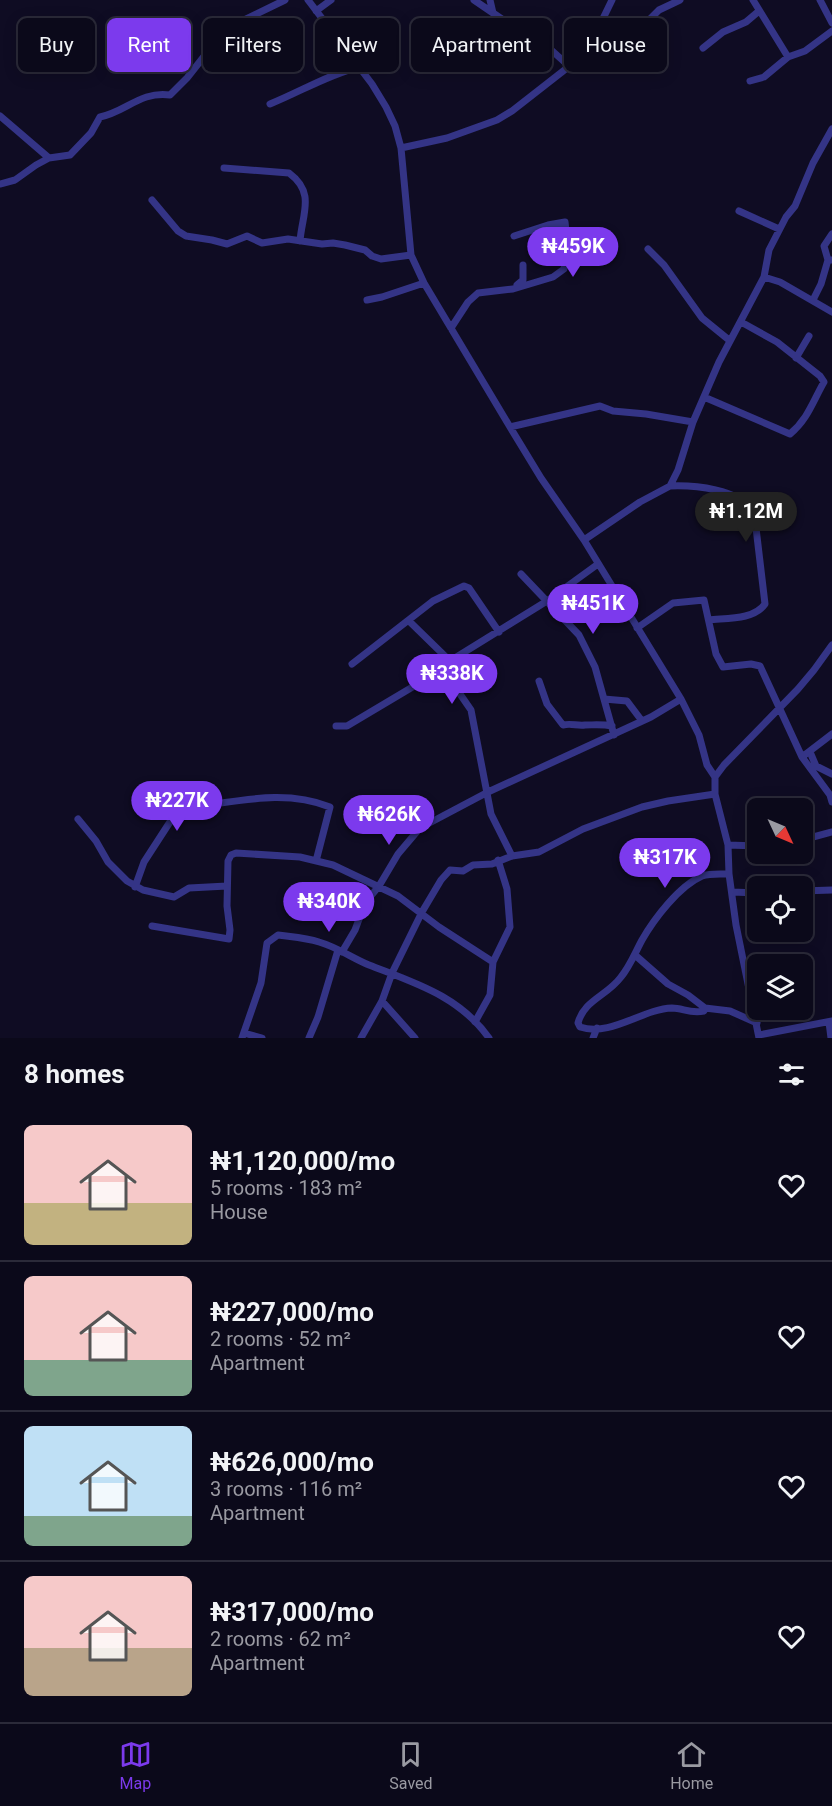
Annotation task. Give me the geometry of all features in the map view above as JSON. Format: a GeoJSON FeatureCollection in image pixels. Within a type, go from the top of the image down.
{"type":"FeatureCollection","features":[{"type":"Feature","properties":{"kind":"street"},"geometry":{"type":"LineString","coordinates":[[0,184],[15,180],[49,158],[70,156],[91,133],[100,117],[110,115],[145,96],[170,95],[187,78],[220,36],[238,23],[285,0]]}},
{"type":"Feature","properties":{"kind":"street"},"geometry":{"type":"LineString","coordinates":[[308,0],[321,18]]}},
{"type":"Feature","properties":{"kind":"street"},"geometry":{"type":"LineString","coordinates":[[316,11],[331,0]]}},
{"type":"Feature","properties":{"kind":"street"},"geometry":{"type":"LineString","coordinates":[[474,0],[534,41],[549,48],[564,62]]}},
{"type":"Feature","properties":{"kind":"street"},"geometry":{"type":"LineString","coordinates":[[490,0],[493,13]]}},
{"type":"Feature","properties":{"kind":"street"},"geometry":{"type":"LineString","coordinates":[[604,18],[612,0]]}},
{"type":"Feature","properties":{"kind":"street"},"geometry":{"type":"LineString","coordinates":[[652,18],[659,10],[680,0]]}},
{"type":"Feature","properties":{"kind":"street"},"geometry":{"type":"LineString","coordinates":[[753,0],[789,57]]}},
{"type":"Feature","properties":{"kind":"street"},"geometry":{"type":"LineString","coordinates":[[820,0],[832,23]]}},
{"type":"Feature","properties":{"kind":"street"},"geometry":{"type":"LineString","coordinates":[[703,48],[723,32],[746,22],[759,11]]}},
{"type":"Feature","properties":{"kind":"street"},"geometry":{"type":"LineString","coordinates":[[750,81],[764,77],[789,57],[805,51],[832,31]]}},
{"type":"Feature","properties":{"kind":"street"},"geometry":{"type":"LineString","coordinates":[[270,105],[345,72]]}},
{"type":"Feature","properties":{"kind":"street"},"geometry":{"type":"LineString","coordinates":[[362,72],[386,107],[396,126],[401,148],[411,255],[424,283],[541,478],[584,540],[681,699],[699,735],[708,765],[716,777]]}},
{"type":"Feature","properties":{"kind":"street"},"geometry":{"type":"LineString","coordinates":[[401,148],[447,138],[497,120],[564,72]]}},
{"type":"Feature","properties":{"kind":"street"},"geometry":{"type":"LineString","coordinates":[[0,116],[49,158]]}},
{"type":"Feature","properties":{"kind":"street"},"geometry":{"type":"LineString","coordinates":[[670,486],[678,471],[693,422],[729,340],[764,277],[769,250],[795,206],[813,163],[832,129]]}},
{"type":"Feature","properties":{"kind":"street"},"geometry":{"type":"LineString","coordinates":[[224,168],[289,173],[295,177],[306,194],[300,241]]}},
{"type":"Feature","properties":{"kind":"street"},"geometry":{"type":"LineString","coordinates":[[152,200],[178,231],[186,236],[226,244],[247,236],[262,243],[288,239],[345,245],[381,258],[411,255]]}},
{"type":"Feature","properties":{"kind":"street"},"geometry":{"type":"LineString","coordinates":[[740,211],[780,229]]}},
{"type":"Feature","properties":{"kind":"street"},"geometry":{"type":"LineString","coordinates":[[451,328],[473,296],[478,293],[513,289],[553,277],[564,269],[568,249],[566,222],[514,236]]}},
{"type":"Feature","properties":{"kind":"street"},"geometry":{"type":"LineString","coordinates":[[813,300],[830,260],[824,246],[832,234]]}},
{"type":"Feature","properties":{"kind":"street"},"geometry":{"type":"LineString","coordinates":[[648,249],[664,265],[702,318],[729,340]]}},
{"type":"Feature","properties":{"kind":"street"},"geometry":{"type":"LineString","coordinates":[[513,289],[524,280],[523,265]]}},
{"type":"Feature","properties":{"kind":"street"},"geometry":{"type":"LineString","coordinates":[[764,277],[780,282],[832,312]]}},
{"type":"Feature","properties":{"kind":"street"},"geometry":{"type":"LineString","coordinates":[[368,300],[424,283]]}},
{"type":"Feature","properties":{"kind":"street"},"geometry":{"type":"LineString","coordinates":[[704,397],[790,434],[801,425],[810,412],[824,382],[820,376],[767,334],[741,322]]}},
{"type":"Feature","properties":{"kind":"street"},"geometry":{"type":"LineString","coordinates":[[796,358],[809,336]]}},
{"type":"Feature","properties":{"kind":"street"},"geometry":{"type":"LineString","coordinates":[[510,427],[600,406],[613,411],[693,422]]}},
{"type":"Feature","properties":{"kind":"street"},"geometry":{"type":"LineString","coordinates":[[584,540],[640,502],[670,486],[694,485],[711,488],[749,504],[753,511],[765,604],[753,614],[709,620]]}},
{"type":"Feature","properties":{"kind":"street"},"geometry":{"type":"LineString","coordinates":[[336,726],[347,726],[413,687],[450,661],[547,601],[598,564]]}},
{"type":"Feature","properties":{"kind":"street"},"geometry":{"type":"LineString","coordinates":[[521,574],[579,635],[594,668],[614,735]]}},
{"type":"Feature","properties":{"kind":"street"},"geometry":{"type":"LineString","coordinates":[[352,663],[433,601],[466,586],[499,632]]}},
{"type":"Feature","properties":{"kind":"street"},"geometry":{"type":"LineString","coordinates":[[637,628],[673,603],[704,600],[716,654],[723,667],[751,664],[760,666],[780,705],[802,757],[830,795],[832,802]]}},
{"type":"Feature","properties":{"kind":"street"},"geometry":{"type":"LineString","coordinates":[[408,621],[450,661]]}},
{"type":"Feature","properties":{"kind":"street"},"geometry":{"type":"LineString","coordinates":[[831,1038],[831,1022],[759,1036],[736,925],[729,874],[728,845],[714,794],[716,777],[724,765],[814,670],[832,645]]}},
{"type":"Feature","properties":{"kind":"street"},"geometry":{"type":"LineString","coordinates":[[450,661],[447,665],[451,681],[471,710],[491,814],[512,856]]}},
{"type":"Feature","properties":{"kind":"street"},"geometry":{"type":"LineString","coordinates":[[539,681],[547,704],[563,724],[572,723],[584,726],[597,723],[612,726]]}},
{"type":"Feature","properties":{"kind":"street"},"geometry":{"type":"LineString","coordinates":[[601,690],[612,699]]}},
{"type":"Feature","properties":{"kind":"street"},"geometry":{"type":"LineString","coordinates":[[603,699],[627,701],[642,721]]}},
{"type":"Feature","properties":{"kind":"street"},"geometry":{"type":"LineString","coordinates":[[309,1038],[340,951],[355,930],[365,903],[379,886],[398,854],[420,828],[488,792],[614,735],[681,699]]}},
{"type":"Feature","properties":{"kind":"street"},"geometry":{"type":"LineString","coordinates":[[802,757],[832,734]]}},
{"type":"Feature","properties":{"kind":"street"},"geometry":{"type":"LineString","coordinates":[[810,752],[816,766],[832,774]]}},
{"type":"Feature","properties":{"kind":"street"},"geometry":{"type":"LineString","coordinates":[[708,765],[724,765]]}},
{"type":"Feature","properties":{"kind":"street"},"geometry":{"type":"LineString","coordinates":[[135,887],[144,862],[179,808],[178,800],[163,786]]}},
{"type":"Feature","properties":{"kind":"street"},"geometry":{"type":"LineString","coordinates":[[361,1038],[382,1001],[392,973],[421,915],[445,873],[450,870],[463,871],[473,865],[492,864],[512,856],[538,852],[583,829],[642,807],[714,794]]}},
{"type":"Feature","properties":{"kind":"street"},"geometry":{"type":"LineString","coordinates":[[200,806],[261,798],[289,797],[330,807],[316,861]]}},
{"type":"Feature","properties":{"kind":"street"},"geometry":{"type":"LineString","coordinates":[[78,819],[102,849],[108,862],[135,887],[174,897],[189,888],[227,886]]}},
{"type":"Feature","properties":{"kind":"street"},"geometry":{"type":"LineString","coordinates":[[813,837],[832,832]]}},
{"type":"Feature","properties":{"kind":"street"},"geometry":{"type":"LineString","coordinates":[[728,845],[747,846]]}},
{"type":"Feature","properties":{"kind":"street"},"geometry":{"type":"LineString","coordinates":[[152,926],[229,939],[227,886],[228,861],[231,855],[236,853],[300,856],[333,865],[398,896],[421,915],[493,962]]}},
{"type":"Feature","properties":{"kind":"street"},"geometry":{"type":"LineString","coordinates":[[475,1022],[490,995],[493,962],[510,927],[507,889],[498,861]]}},
{"type":"Feature","properties":{"kind":"street"},"geometry":{"type":"LineString","coordinates":[[705,1008],[704,1011],[699,1012],[685,1012],[673,1008],[614,1026],[580,1027],[578,1023],[584,1007],[608,992],[622,977],[643,939],[672,900],[689,883],[704,875],[729,874]]}},
{"type":"Feature","properties":{"kind":"street"},"geometry":{"type":"LineString","coordinates":[[813,891],[832,890]]}},
{"type":"Feature","properties":{"kind":"street"},"geometry":{"type":"LineString","coordinates":[[732,892],[747,892]]}},
{"type":"Feature","properties":{"kind":"street"},"geometry":{"type":"LineString","coordinates":[[262,1038],[243,1035],[261,983],[267,943],[272,937],[278,935],[319,942],[427,987],[453,1002],[489,1038]]}},
{"type":"Feature","properties":{"kind":"street"},"geometry":{"type":"LineString","coordinates":[[635,955],[668,984],[705,1008],[730,1011],[757,1023]]}},
{"type":"Feature","properties":{"kind":"street"},"geometry":{"type":"LineString","coordinates":[[382,1001],[415,1038]]}},
{"type":"Feature","properties":{"kind":"street"},"geometry":{"type":"LineString","coordinates":[[592,1038],[597,1028]]}}]}
